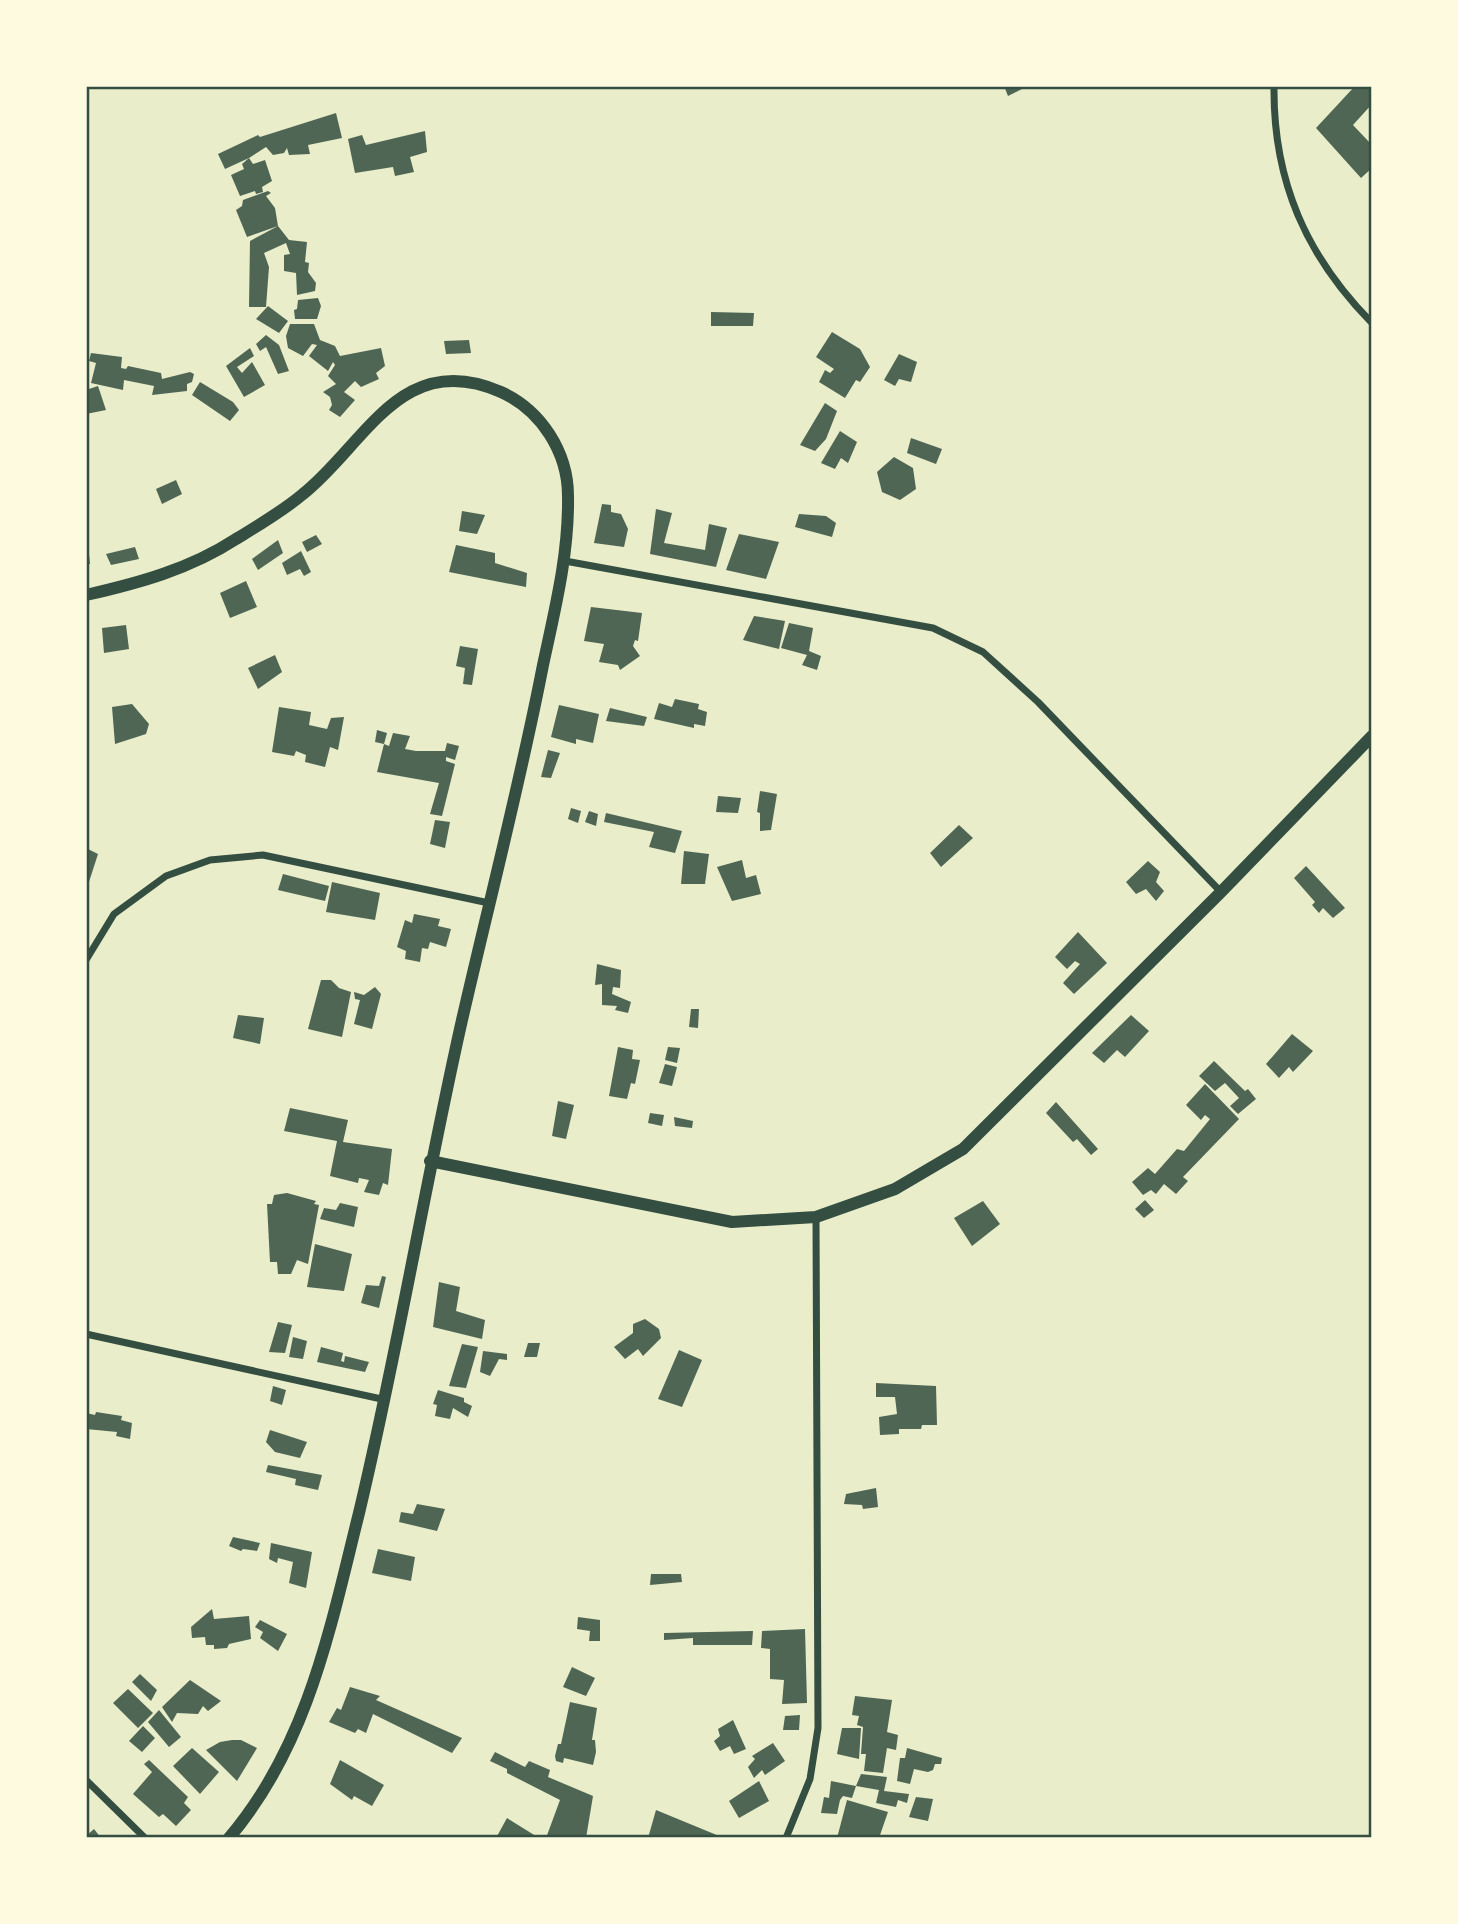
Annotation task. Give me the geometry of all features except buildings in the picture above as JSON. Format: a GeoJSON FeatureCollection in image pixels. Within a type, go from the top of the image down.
{"type":"FeatureCollection","features":[{"type":"Feature","properties":{"kind":"street"},"geometry":{"type":"LineString","coordinates":[[1274,86],[1274,128],[1300,225],[1339,289],[1372,323]]}},
{"type":"Feature","properties":{"kind":"street"},"geometry":{"type":"LineString","coordinates":[[86,595],[151,580],[232,543],[305,493],[377,415],[397,399],[418,389],[443,383],[464,383],[504,393],[542,422],[556,443],[565,468],[569,493],[565,561],[531,729],[430,1161],[386,1400],[329,1633],[296,1735],[229,1838]]}},
{"type":"Feature","properties":{"kind":"street"},"geometry":{"type":"LineString","coordinates":[[565,561],[933,628],[983,652],[1038,702],[1221,892]]}},
{"type":"Feature","properties":{"kind":"street"},"geometry":{"type":"LineString","coordinates":[[430,1161],[732,1222],[817,1217],[895,1189],[963,1149],[1221,892],[1372,736]]}},
{"type":"Feature","properties":{"kind":"street"},"geometry":{"type":"LineString","coordinates":[[86,960],[114,914],[166,876],[210,860],[262,855],[489,903]]}},
{"type":"Feature","properties":{"kind":"street"},"geometry":{"type":"LineString","coordinates":[[786,1838],[810,1779],[818,1728],[817,1217]]}},
{"type":"Feature","properties":{"kind":"street"},"geometry":{"type":"LineString","coordinates":[[86,1334],[386,1400]]}},
{"type":"Feature","properties":{"kind":"street"},"geometry":{"type":"LineString","coordinates":[[86,1780],[145,1838]]}}]}
